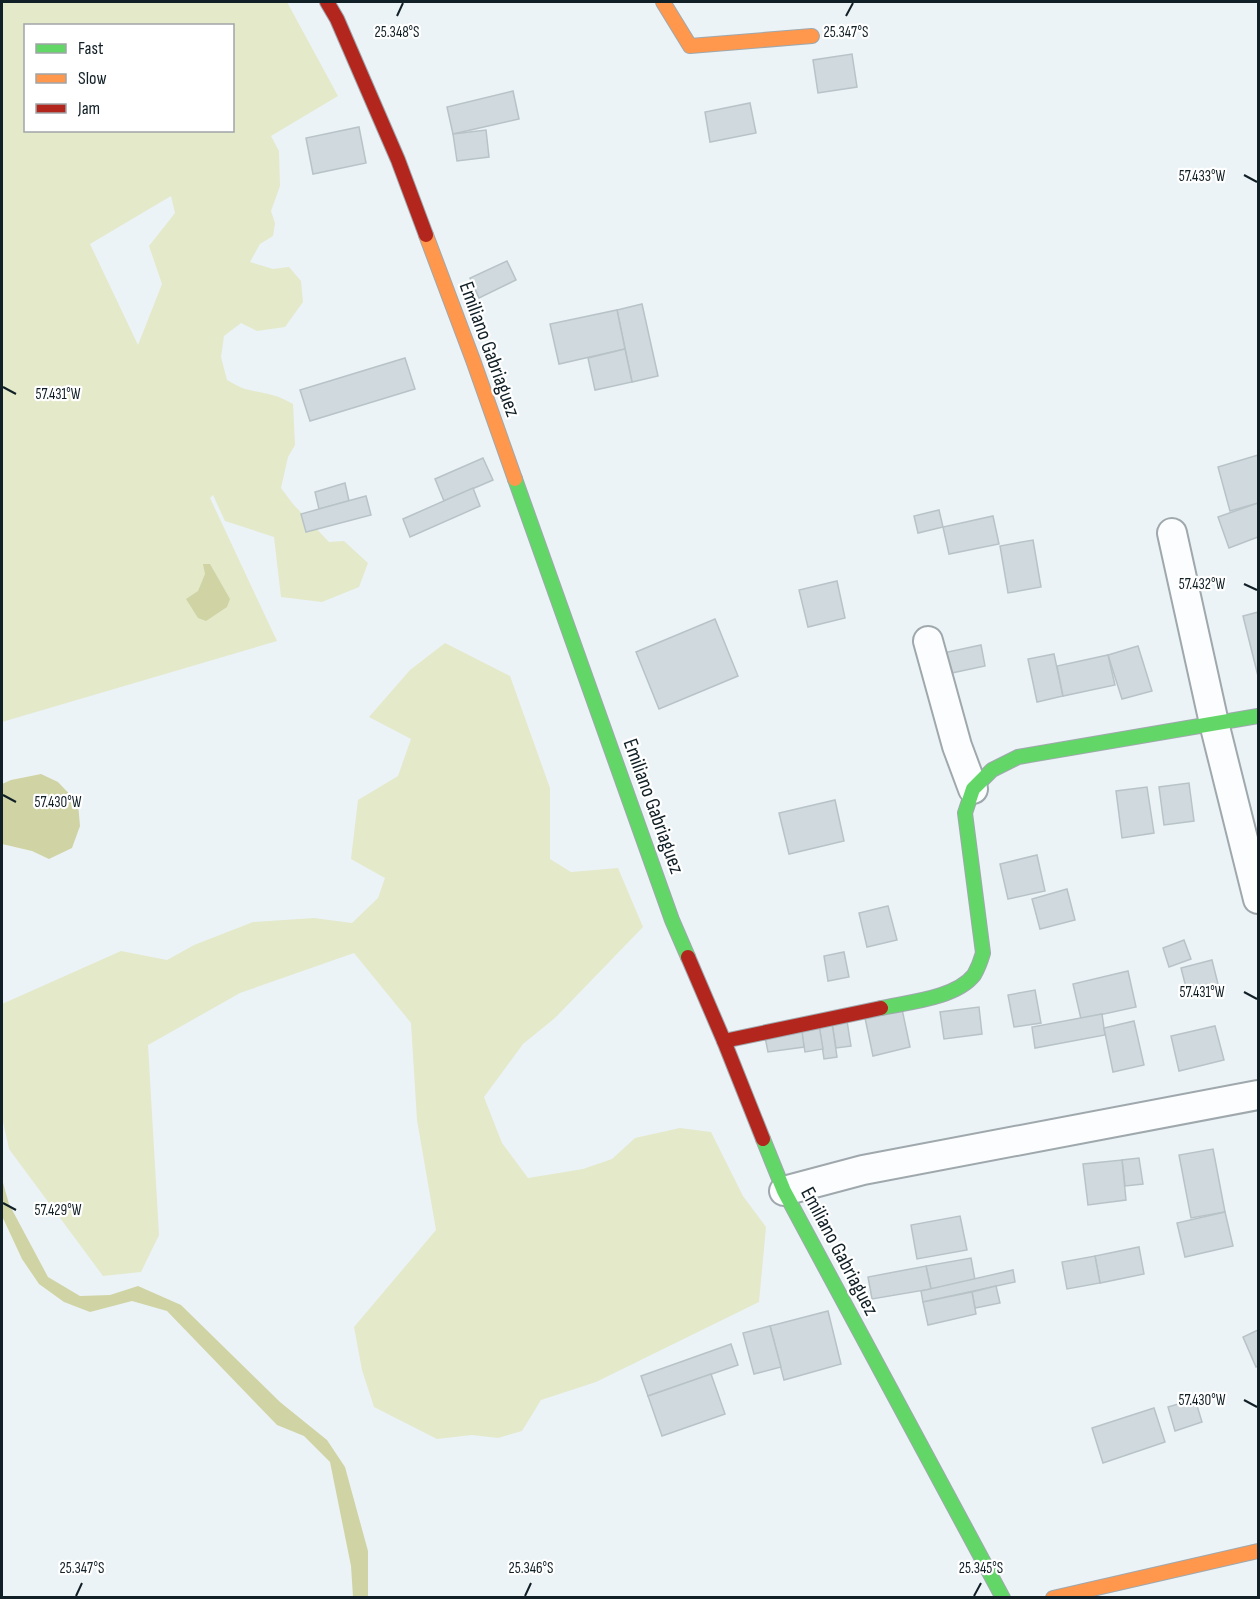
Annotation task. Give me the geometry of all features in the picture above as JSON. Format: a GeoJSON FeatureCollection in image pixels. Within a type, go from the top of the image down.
{"type":"FeatureCollection","features":[{"type":"Feature","properties":{"kind":"main road","name":"Emiliano Gabriaguez"},"geometry":{"type":"LineString","coordinates":[[327,2],[398,160],[672,920],[724,1041],[784,1191],[1003,1598]]}},
{"type":"Feature","properties":{"kind":"main road"},"geometry":{"type":"LineString","coordinates":[[663,2],[690,46],[812,36]]}},
{"type":"Feature","properties":{"kind":"main road"},"geometry":{"type":"LineString","coordinates":[[724,1041],[942,995],[968,982],[979,969],[983,953],[965,813],[973,789],[992,770],[1018,757],[1258,716]]}},
{"type":"Feature","properties":{"kind":"main road"},"geometry":{"type":"LineString","coordinates":[[1053,1598],[1258,1551]]}},
{"type":"Feature","properties":{"kind":"street"},"geometry":{"type":"LineString","coordinates":[[1172,533],[1214,723],[1258,899]]}},
{"type":"Feature","properties":{"kind":"street"},"geometry":{"type":"LineString","coordinates":[[927,642],[957,746],[973,789]]}},
{"type":"Feature","properties":{"kind":"street"},"geometry":{"type":"LineString","coordinates":[[784,1191],[863,1170],[1258,1095]]}},
{"type":"Feature","properties":{"kind":"shaded area"},"geometry":{"type":"Polygon","coordinates":[[[2,2],[287,2],[338,96],[271,136],[279,151],[280,186],[271,211],[275,223],[273,236],[260,244],[250,262],[273,269],[289,267],[301,281],[303,302],[285,327],[257,331],[241,323],[224,336],[221,357],[227,380],[245,389],[275,396],[293,404],[295,445],[288,457],[281,488],[329,542],[344,541],[368,563],[359,587],[322,602],[281,597],[274,537],[225,521],[213,495],[210,498],[277,641],[2,722],[2,2]],[[171,196],[90,244],[138,345],[162,284],[149,246],[175,213],[171,196]]]}},
{"type":"Feature","properties":{"kind":"shaded area"},"geometry":{"type":"Polygon","coordinates":[[[203,564],[210,564],[230,599],[227,607],[206,621],[198,618],[186,599],[198,591],[205,574],[203,564]]]}},
{"type":"Feature","properties":{"kind":"shaded area"},"geometry":{"type":"Polygon","coordinates":[[[445,643],[510,676],[550,788],[550,859],[571,872],[618,868],[643,927],[555,1018],[523,1044],[484,1097],[502,1143],[528,1178],[583,1169],[612,1159],[635,1138],[680,1128],[711,1132],[743,1196],[766,1227],[759,1302],[596,1382],[541,1400],[522,1431],[498,1438],[472,1435],[437,1439],[374,1407],[362,1370],[354,1327],[436,1230],[417,1120],[411,1023],[354,953],[240,993],[148,1045],[159,1235],[141,1272],[103,1276],[9,1149],[2,1117],[2,1004],[121,951],[167,960],[194,945],[253,922],[314,918],[352,923],[378,898],[385,878],[351,859],[358,800],[398,776],[411,739],[369,717],[410,670],[445,643]]]}},
{"type":"Feature","properties":{"kind":"shaded area"},"geometry":{"type":"Polygon","coordinates":[[[41,774],[58,782],[78,803],[80,826],[72,848],[49,859],[32,851],[2,844],[2,784],[41,774]]]}},
{"type":"Feature","properties":{"kind":"shaded area"},"geometry":{"type":"Polygon","coordinates":[[[2,1179],[9,1204],[48,1277],[80,1296],[110,1295],[138,1286],[181,1305],[280,1402],[327,1440],[345,1467],[368,1551],[368,1597],[353,1597],[351,1566],[330,1462],[304,1436],[277,1425],[167,1311],[132,1301],[90,1312],[64,1302],[39,1284],[22,1259],[2,1216],[2,1179]]]}},
{"type":"Feature","properties":{"kind":"building"},"geometry":{"type":"Polygon","coordinates":[[[852,54],[857,87],[818,93],[813,60],[852,54]]]}},
{"type":"Feature","properties":{"kind":"building"},"geometry":{"type":"Polygon","coordinates":[[[513,91],[519,119],[453,134],[447,107],[513,91]]]}},
{"type":"Feature","properties":{"kind":"building"},"geometry":{"type":"Polygon","coordinates":[[[750,103],[756,133],[710,142],[705,112],[750,103]]]}},
{"type":"Feature","properties":{"kind":"building"},"geometry":{"type":"Polygon","coordinates":[[[359,127],[366,163],[313,174],[306,138],[359,127]]]}},
{"type":"Feature","properties":{"kind":"building"},"geometry":{"type":"Polygon","coordinates":[[[486,130],[489,157],[457,161],[453,134],[486,130]]]}},
{"type":"Feature","properties":{"kind":"building"},"geometry":{"type":"Polygon","coordinates":[[[507,261],[516,280],[479,298],[470,278],[507,261]]]}},
{"type":"Feature","properties":{"kind":"building"},"geometry":{"type":"Polygon","coordinates":[[[642,304],[658,376],[632,382],[617,310],[642,304]]]}},
{"type":"Feature","properties":{"kind":"building"},"geometry":{"type":"Polygon","coordinates":[[[617,310],[625,349],[559,364],[550,324],[617,310]]]}},
{"type":"Feature","properties":{"kind":"building"},"geometry":{"type":"Polygon","coordinates":[[[625,349],[632,382],[595,390],[588,358],[625,349]]]}},
{"type":"Feature","properties":{"kind":"building"},"geometry":{"type":"Polygon","coordinates":[[[405,358],[415,389],[310,421],[300,390],[405,358]]]}},
{"type":"Feature","properties":{"kind":"building"},"geometry":{"type":"Polygon","coordinates":[[[1258,455],[1258,503],[1230,511],[1218,467],[1258,455]]]}},
{"type":"Feature","properties":{"kind":"building"},"geometry":{"type":"Polygon","coordinates":[[[483,458],[493,480],[444,501],[435,479],[483,458]]]}},
{"type":"Feature","properties":{"kind":"building"},"geometry":{"type":"Polygon","coordinates":[[[345,483],[349,501],[319,509],[315,492],[345,483]]]}},
{"type":"Feature","properties":{"kind":"building"},"geometry":{"type":"Polygon","coordinates":[[[473,488],[480,506],[410,537],[403,519],[473,488]]]}},
{"type":"Feature","properties":{"kind":"building"},"geometry":{"type":"Polygon","coordinates":[[[366,496],[371,515],[306,532],[301,514],[366,496]]]}},
{"type":"Feature","properties":{"kind":"building"},"geometry":{"type":"Polygon","coordinates":[[[1258,503],[1258,537],[1229,548],[1218,517],[1258,503]]]}},
{"type":"Feature","properties":{"kind":"building"},"geometry":{"type":"Polygon","coordinates":[[[939,510],[943,527],[918,533],[914,516],[939,510]]]}},
{"type":"Feature","properties":{"kind":"building"},"geometry":{"type":"Polygon","coordinates":[[[993,516],[999,544],[949,554],[943,527],[993,516]]]}},
{"type":"Feature","properties":{"kind":"building"},"geometry":{"type":"Polygon","coordinates":[[[1033,540],[1041,587],[1008,593],[1000,546],[1033,540]]]}},
{"type":"Feature","properties":{"kind":"building"},"geometry":{"type":"Polygon","coordinates":[[[837,581],[845,618],[808,627],[799,590],[837,581]]]}},
{"type":"Feature","properties":{"kind":"building"},"geometry":{"type":"Polygon","coordinates":[[[1258,612],[1258,676],[1243,616],[1258,612]]]}},
{"type":"Feature","properties":{"kind":"building"},"geometry":{"type":"Polygon","coordinates":[[[715,619],[738,676],[659,709],[636,652],[715,619]]]}},
{"type":"Feature","properties":{"kind":"building"},"geometry":{"type":"Polygon","coordinates":[[[981,645],[985,666],[947,674],[943,653],[981,645]]]}},
{"type":"Feature","properties":{"kind":"building"},"geometry":{"type":"Polygon","coordinates":[[[1138,646],[1152,691],[1122,699],[1108,655],[1138,646]]]}},
{"type":"Feature","properties":{"kind":"building"},"geometry":{"type":"Polygon","coordinates":[[[1054,654],[1063,696],[1037,702],[1028,659],[1054,654]]]}},
{"type":"Feature","properties":{"kind":"building"},"geometry":{"type":"Polygon","coordinates":[[[1108,655],[1115,685],[1063,696],[1057,666],[1108,655]]]}},
{"type":"Feature","properties":{"kind":"building"},"geometry":{"type":"Polygon","coordinates":[[[1189,783],[1194,821],[1164,825],[1159,787],[1189,783]]]}},
{"type":"Feature","properties":{"kind":"building"},"geometry":{"type":"Polygon","coordinates":[[[1147,787],[1154,833],[1122,838],[1116,791],[1147,787]]]}},
{"type":"Feature","properties":{"kind":"building"},"geometry":{"type":"Polygon","coordinates":[[[835,800],[844,841],[789,854],[779,813],[835,800]]]}},
{"type":"Feature","properties":{"kind":"building"},"geometry":{"type":"Polygon","coordinates":[[[1037,855],[1045,891],[1008,899],[1000,864],[1037,855]]]}},
{"type":"Feature","properties":{"kind":"building"},"geometry":{"type":"Polygon","coordinates":[[[1067,889],[1075,920],[1040,929],[1032,899],[1067,889]]]}},
{"type":"Feature","properties":{"kind":"building"},"geometry":{"type":"Polygon","coordinates":[[[888,906],[897,940],[867,947],[859,913],[888,906]]]}},
{"type":"Feature","properties":{"kind":"building"},"geometry":{"type":"Polygon","coordinates":[[[1184,940],[1191,959],[1169,967],[1163,948],[1184,940]]]}},
{"type":"Feature","properties":{"kind":"building"},"geometry":{"type":"Polygon","coordinates":[[[844,952],[849,977],[828,981],[824,956],[844,952]]]}},
{"type":"Feature","properties":{"kind":"building"},"geometry":{"type":"Polygon","coordinates":[[[1212,960],[1219,988],[1188,995],[1181,968],[1212,960]]]}},
{"type":"Feature","properties":{"kind":"building"},"geometry":{"type":"Polygon","coordinates":[[[1128,971],[1136,1007],[1081,1019],[1073,984],[1128,971]]]}},
{"type":"Feature","properties":{"kind":"building"},"geometry":{"type":"Polygon","coordinates":[[[1035,990],[1041,1023],[1014,1027],[1008,995],[1035,990]]]}},
{"type":"Feature","properties":{"kind":"building"},"geometry":{"type":"Polygon","coordinates":[[[979,1007],[982,1034],[944,1039],[940,1012],[979,1007]]]}},
{"type":"Feature","properties":{"kind":"building"},"geometry":{"type":"Polygon","coordinates":[[[902,1009],[910,1047],[873,1056],[865,1018],[902,1009]]]}},
{"type":"Feature","properties":{"kind":"building"},"geometry":{"type":"Polygon","coordinates":[[[1102,1014],[1105,1035],[1035,1048],[1032,1027],[1102,1014]]]}},
{"type":"Feature","properties":{"kind":"building"},"geometry":{"type":"Polygon","coordinates":[[[847,1021],[851,1046],[836,1048],[832,1023],[847,1021]]]}},
{"type":"Feature","properties":{"kind":"building"},"geometry":{"type":"Polygon","coordinates":[[[1134,1021],[1144,1065],[1113,1072],[1104,1028],[1134,1021]]]}},
{"type":"Feature","properties":{"kind":"building"},"geometry":{"type":"Polygon","coordinates":[[[832,1023],[837,1057],[824,1059],[819,1025],[832,1023]]]}},
{"type":"Feature","properties":{"kind":"building"},"geometry":{"type":"Polygon","coordinates":[[[819,1025],[823,1049],[805,1052],[801,1028],[819,1025]]]}},
{"type":"Feature","properties":{"kind":"building"},"geometry":{"type":"Polygon","coordinates":[[[1215,1026],[1224,1060],[1179,1071],[1171,1036],[1215,1026]]]}},
{"type":"Feature","properties":{"kind":"building"},"geometry":{"type":"Polygon","coordinates":[[[802,1031],[804,1047],[768,1052],[765,1037],[802,1031]]]}},
{"type":"Feature","properties":{"kind":"building"},"geometry":{"type":"Polygon","coordinates":[[[1213,1149],[1225,1212],[1191,1218],[1179,1155],[1213,1149]]]}},
{"type":"Feature","properties":{"kind":"building"},"geometry":{"type":"Polygon","coordinates":[[[1139,1158],[1143,1184],[1125,1186],[1122,1160],[1139,1158]]]}},
{"type":"Feature","properties":{"kind":"building"},"geometry":{"type":"Polygon","coordinates":[[[1122,1160],[1126,1200],[1088,1205],[1083,1164],[1122,1160]]]}},
{"type":"Feature","properties":{"kind":"building"},"geometry":{"type":"Polygon","coordinates":[[[1225,1212],[1233,1246],[1185,1257],[1177,1223],[1225,1212]]]}},
{"type":"Feature","properties":{"kind":"building"},"geometry":{"type":"Polygon","coordinates":[[[960,1216],[967,1250],[917,1259],[911,1225],[960,1216]]]}},
{"type":"Feature","properties":{"kind":"building"},"geometry":{"type":"Polygon","coordinates":[[[1139,1247],[1144,1274],[1100,1283],[1095,1256],[1139,1247]]]}},
{"type":"Feature","properties":{"kind":"building"},"geometry":{"type":"Polygon","coordinates":[[[1095,1256],[1100,1283],[1067,1289],[1062,1262],[1095,1256]]]}},
{"type":"Feature","properties":{"kind":"building"},"geometry":{"type":"Polygon","coordinates":[[[971,1258],[975,1280],[931,1289],[926,1266],[971,1258]]]}},
{"type":"Feature","properties":{"kind":"building"},"geometry":{"type":"Polygon","coordinates":[[[926,1266],[931,1289],[872,1299],[868,1277],[926,1266]]]}},
{"type":"Feature","properties":{"kind":"building"},"geometry":{"type":"Polygon","coordinates":[[[1013,1270],[1015,1282],[923,1302],[921,1291],[1013,1270]]]}},
{"type":"Feature","properties":{"kind":"building"},"geometry":{"type":"Polygon","coordinates":[[[996,1286],[1000,1303],[975,1308],[972,1292],[996,1286]]]}},
{"type":"Feature","properties":{"kind":"building"},"geometry":{"type":"Polygon","coordinates":[[[972,1292],[976,1314],[928,1325],[923,1302],[972,1292]]]}},
{"type":"Feature","properties":{"kind":"building"},"geometry":{"type":"Polygon","coordinates":[[[828,1311],[841,1364],[784,1380],[770,1326],[828,1311]]]}},
{"type":"Feature","properties":{"kind":"building"},"geometry":{"type":"Polygon","coordinates":[[[770,1326],[781,1367],[754,1374],[743,1333],[770,1326]]]}},
{"type":"Feature","properties":{"kind":"building"},"geometry":{"type":"Polygon","coordinates":[[[1258,1330],[1258,1366],[1256,1367],[1243,1337],[1258,1330]]]}},
{"type":"Feature","properties":{"kind":"building"},"geometry":{"type":"Polygon","coordinates":[[[731,1344],[738,1365],[648,1396],[641,1376],[731,1344]]]}},
{"type":"Feature","properties":{"kind":"building"},"geometry":{"type":"Polygon","coordinates":[[[711,1374],[725,1414],[662,1436],[648,1396],[711,1374]]]}},
{"type":"Feature","properties":{"kind":"building"},"geometry":{"type":"Polygon","coordinates":[[[1195,1399],[1202,1422],[1175,1431],[1168,1407],[1195,1399]]]}},
{"type":"Feature","properties":{"kind":"building"},"geometry":{"type":"Polygon","coordinates":[[[1154,1408],[1165,1442],[1103,1463],[1092,1428],[1154,1408]]]}},
{"type":"Feature","properties":{"kind":"traffic: fast"},"geometry":{"type":"LineString","coordinates":[[515,479],[672,920],[688,957]]}},
{"type":"Feature","properties":{"kind":"traffic: fast"},"geometry":{"type":"LineString","coordinates":[[881,1008],[944,994],[966,983],[977,970],[983,953],[965,813],[973,789],[992,770],[1018,757],[1258,716]]}},
{"type":"Feature","properties":{"kind":"traffic: fast"},"geometry":{"type":"LineString","coordinates":[[763,1139],[784,1191],[1003,1598]]}},
{"type":"Feature","properties":{"kind":"traffic: slow"},"geometry":{"type":"LineString","coordinates":[[663,2],[690,46],[812,36]]}},
{"type":"Feature","properties":{"kind":"traffic: slow"},"geometry":{"type":"LineString","coordinates":[[426,235],[515,479]]}},
{"type":"Feature","properties":{"kind":"traffic: slow"},"geometry":{"type":"LineString","coordinates":[[1053,1598],[1258,1551]]}},
{"type":"Feature","properties":{"kind":"traffic: jam"},"geometry":{"type":"LineString","coordinates":[[327,2],[337,19],[398,160],[426,235]]}},
{"type":"Feature","properties":{"kind":"traffic: jam"},"geometry":{"type":"LineString","coordinates":[[688,957],[763,1139]]}},
{"type":"Feature","properties":{"kind":"traffic: jam"},"geometry":{"type":"LineString","coordinates":[[724,1041],[881,1008]]}}]}
